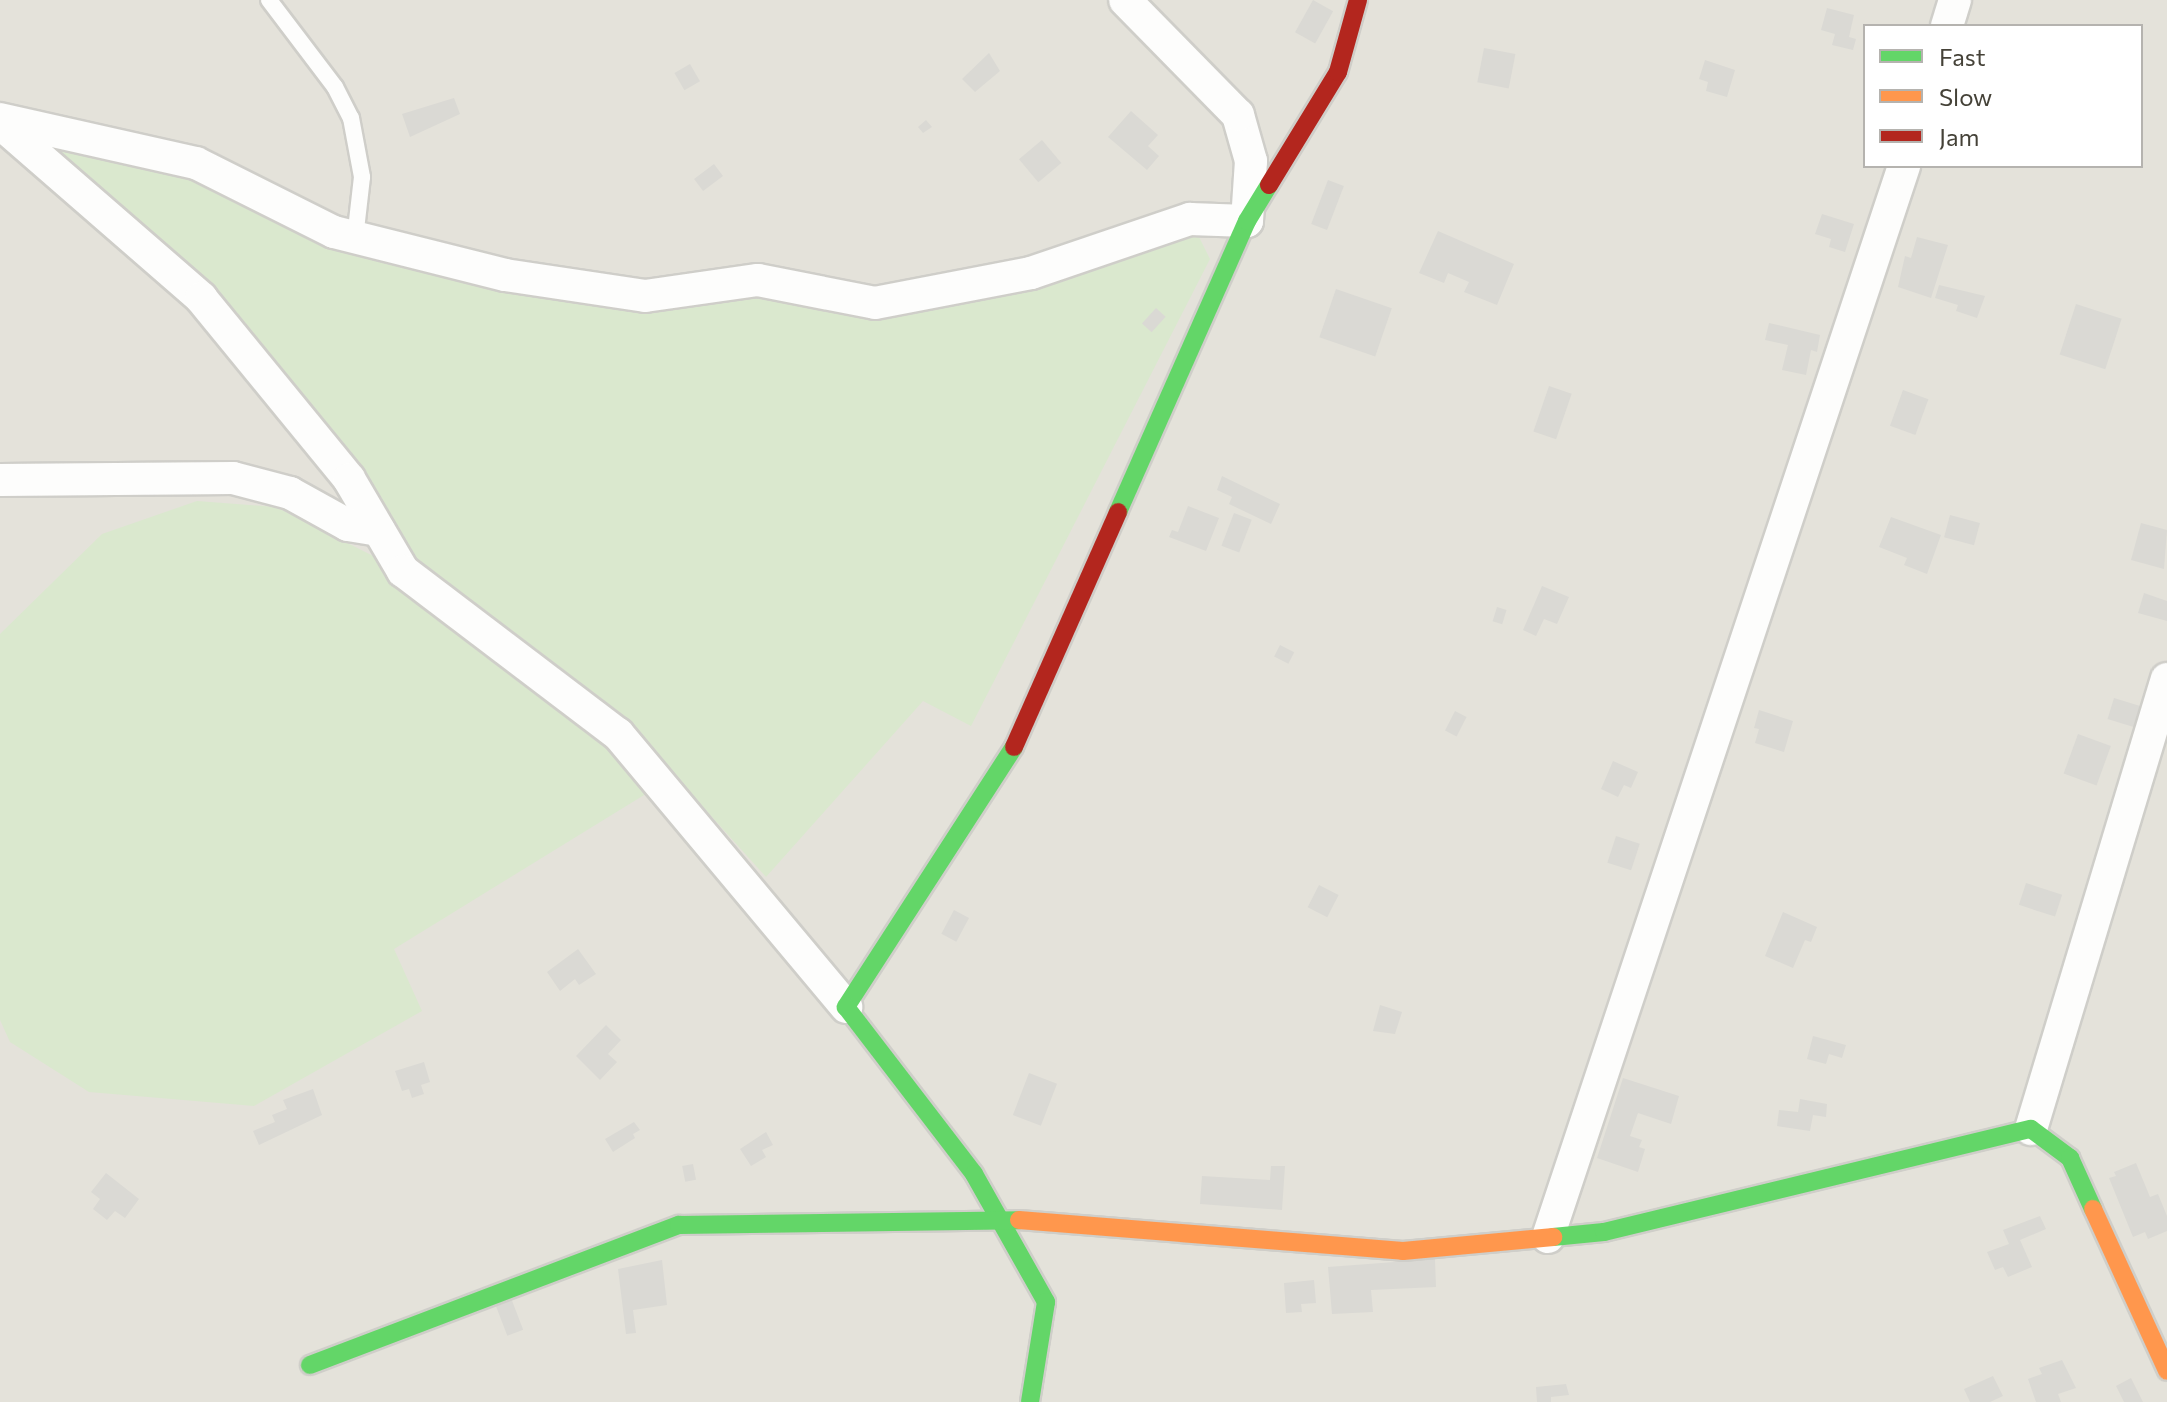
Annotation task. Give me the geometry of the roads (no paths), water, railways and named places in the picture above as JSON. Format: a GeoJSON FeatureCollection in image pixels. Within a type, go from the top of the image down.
{"type":"FeatureCollection","features":[{"type":"Feature","properties":{"kind":"street"},"geometry":{"type":"LineString","coordinates":[[1125,0],[1238,115],[1251,161],[1247,221]]}},
{"type":"Feature","properties":{"kind":"street"},"geometry":{"type":"LineString","coordinates":[[846,1007],[1015,746],[1247,221],[1338,72],[1358,0]]}},
{"type":"Feature","properties":{"kind":"street"},"geometry":{"type":"LineString","coordinates":[[1948,24],[1955,0]]}},
{"type":"Feature","properties":{"kind":"street"},"geometry":{"type":"LineString","coordinates":[[0,121],[196,163],[334,232],[355,238],[505,275],[645,296],[758,280],[875,303],[1031,273],[1190,219],[1247,221]]}},
{"type":"Feature","properties":{"kind":"street"},"geometry":{"type":"LineString","coordinates":[[0,121],[201,298],[349,479],[403,571],[618,734],[846,1007],[974,1174],[1046,1302],[1030,1402]]}},
{"type":"Feature","properties":{"kind":"street"},"geometry":{"type":"LineString","coordinates":[[1548,1237],[1903,168]]}},
{"type":"Feature","properties":{"kind":"street"},"geometry":{"type":"LineString","coordinates":[[0,480],[233,478],[290,493],[348,525],[379,530]]}},
{"type":"Feature","properties":{"kind":"street"},"geometry":{"type":"LineString","coordinates":[[2031,1129],[2167,679]]}},
{"type":"Feature","properties":{"kind":"street"},"geometry":{"type":"LineString","coordinates":[[310,1365],[679,1225],[1000,1218],[1403,1251],[1604,1232],[2031,1129]]}},
{"type":"Feature","properties":{"kind":"street"},"geometry":{"type":"LineString","coordinates":[[2031,1129],[2070,1158],[2167,1371]]}},
{"type":"Feature","properties":{"kind":"lane"},"geometry":{"type":"LineString","coordinates":[[269,0],[335,87],[351,118],[362,177],[355,238]]}}]}
